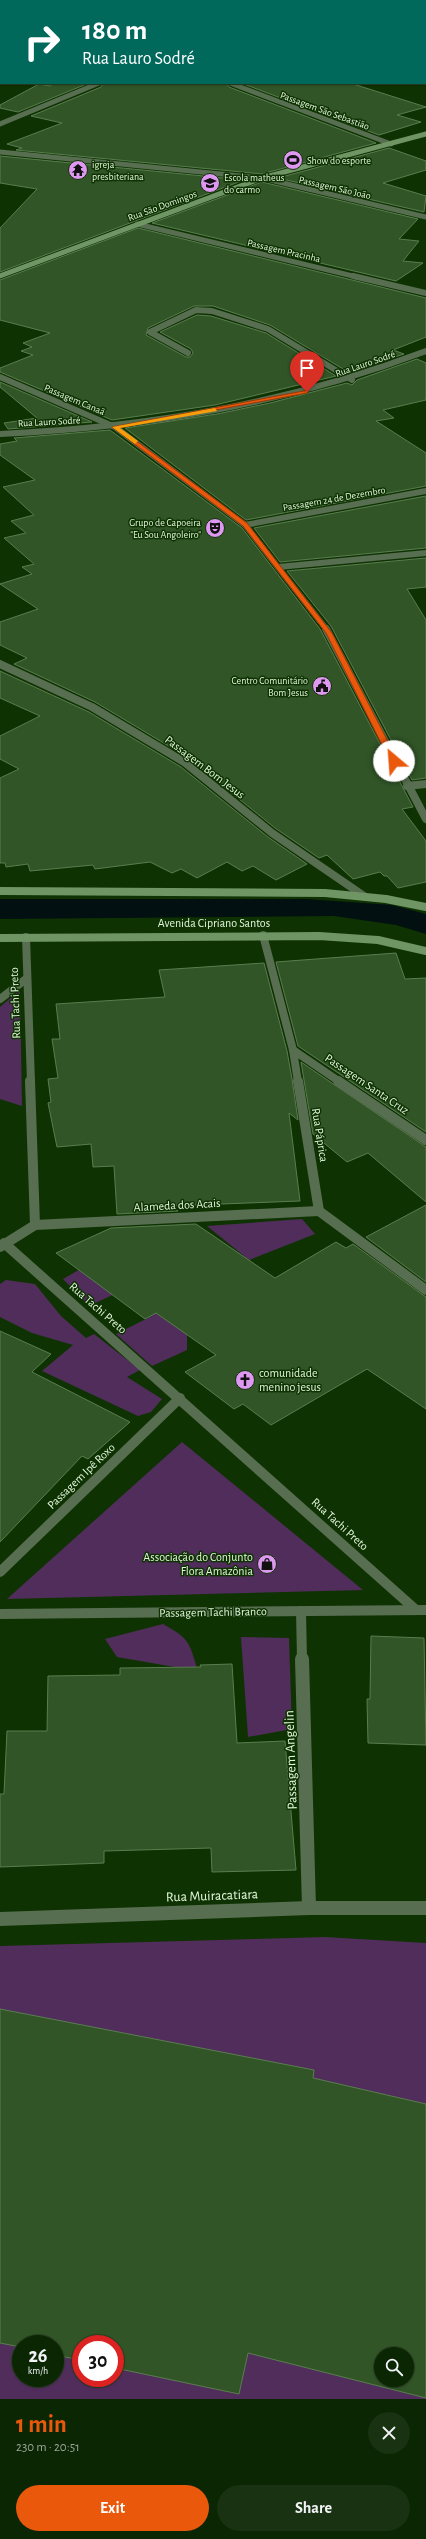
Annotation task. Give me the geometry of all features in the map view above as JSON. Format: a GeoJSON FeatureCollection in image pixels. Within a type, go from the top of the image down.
{"type":"FeatureCollection","features":[{"type":"Feature","properties":{"kind":"street"},"geometry":{"type":"LineString","coordinates":[[0,124],[97,84]]}},
{"type":"Feature","properties":{"kind":"street","name":"Passagem São Sebastião"},"geometry":{"type":"LineString","coordinates":[[233,84],[391,144]]}},
{"type":"Feature","properties":{"kind":"street","name":"Rua São Domingos"},"geometry":{"type":"LineString","coordinates":[[0,276],[262,178],[426,134]]}},
{"type":"Feature","properties":{"kind":"street","name":"Passagem São João"},"geometry":{"type":"LineString","coordinates":[[0,152],[262,178],[323,194],[426,217]]}},
{"type":"Feature","properties":{"kind":"street","name":"Passagem Pracinha"},"geometry":{"type":"LineString","coordinates":[[137,224],[426,293]]}},
{"type":"Feature","properties":{"kind":"street"},"geometry":{"type":"LineString","coordinates":[[188,352],[150,332],[196,310],[212,311],[268,329],[352,380]]}},
{"type":"Feature","properties":{"kind":"street","name":"Rua Lauro Sodré"},"geometry":{"type":"LineString","coordinates":[[0,434],[114,427],[292,396],[352,380],[426,351]]}},
{"type":"Feature","properties":{"kind":"street","name":"Passagem Canaã"},"geometry":{"type":"LineString","coordinates":[[0,378],[114,427],[245,525],[329,633],[407,786],[426,819]]}},
{"type":"Feature","properties":{"kind":"street","name":"Passagem 24 de Dezembro"},"geometry":{"type":"LineString","coordinates":[[245,525],[426,491]]}},
{"type":"Feature","properties":{"kind":"street"},"geometry":{"type":"LineString","coordinates":[[278,567],[426,553]]}},
{"type":"Feature","properties":{"kind":"street","name":"Passagem Bom Jesus"},"geometry":{"type":"LineString","coordinates":[[0,664],[92,707],[138,733],[184,762],[272,833],[364,896]]}},
{"type":"Feature","properties":{"kind":"street"},"geometry":{"type":"LineString","coordinates":[[407,786],[426,784]]}},
{"type":"Feature","properties":{"kind":"street"},"geometry":{"type":"LineString","coordinates":[[0,891],[221,891],[364,896],[426,907]]}},
{"type":"Feature","properties":{"kind":"street","name":"Avenida Cipriano Santos"},"geometry":{"type":"LineString","coordinates":[[0,938],[263,935],[378,940],[426,950]]}},
{"type":"Feature","properties":{"kind":"street","name":"Rua Páprica"},"geometry":{"type":"LineString","coordinates":[[263,935],[293,1050],[319,1211]]}},
{"type":"Feature","properties":{"kind":"street","name":"Rua Tachi Preto"},"geometry":{"type":"LineString","coordinates":[[26,937],[26,979],[35,1225],[2,1245],[180,1398],[421,1610]]}},
{"type":"Feature","properties":{"kind":"street"},"geometry":{"type":"LineString","coordinates":[[0,999],[26,979]]}},
{"type":"Feature","properties":{"kind":"street","name":"Passagem Santa Cruz"},"geometry":{"type":"LineString","coordinates":[[293,1050],[426,1140]]}},
{"type":"Feature","properties":{"kind":"street"},"geometry":{"type":"LineString","coordinates":[[319,1211],[426,1290]]}},
{"type":"Feature","properties":{"kind":"street","name":"Alameda dos Acais"},"geometry":{"type":"LineString","coordinates":[[35,1225],[319,1211]]}},
{"type":"Feature","properties":{"kind":"street","name":"Passagem Ipê Roxo"},"geometry":{"type":"LineString","coordinates":[[0,1572],[180,1398]]}},
{"type":"Feature","properties":{"kind":"street","name":"Passagem Tachi Branco"},"geometry":{"type":"LineString","coordinates":[[0,1614],[421,1610]]}},
{"type":"Feature","properties":{"kind":"street","name":"Passagem Angelin"},"geometry":{"type":"LineString","coordinates":[[301,1611],[309,1908]]}},
{"type":"Feature","properties":{"kind":"street","name":"Rua Muiracatiara"},"geometry":{"type":"LineString","coordinates":[[0,1919],[309,1908],[426,1908]]}},
{"type":"Feature","properties":{"kind":"shaded area"},"geometry":{"type":"Polygon","coordinates":[[[0,899],[306,899],[392,905],[426,914],[426,934],[396,925],[334,916],[0,919],[0,899]]]}},
{"type":"Feature","properties":{"kind":"shaded area"},"geometry":{"type":"Polygon","coordinates":[[[20,990],[22,1106],[0,1099],[0,1007],[20,990]]]}},
{"type":"Feature","properties":{"kind":"shaded area"},"geometry":{"type":"Polygon","coordinates":[[[302,1219],[315,1234],[249,1260],[207,1226],[302,1219]]]}},
{"type":"Feature","properties":{"kind":"shaded area"},"geometry":{"type":"Polygon","coordinates":[[[119,1247],[123,1290],[89,1306],[63,1279],[119,1247]]]}},
{"type":"Feature","properties":{"kind":"shaded area"},"geometry":{"type":"Polygon","coordinates":[[[6,1280],[35,1284],[61,1316],[86,1338],[94,1334],[140,1370],[127,1377],[162,1399],[151,1412],[138,1416],[42,1371],[73,1345],[32,1333],[0,1317],[0,1284],[6,1280]]]}},
{"type":"Feature","properties":{"kind":"shaded area"},"geometry":{"type":"Polygon","coordinates":[[[162,1299],[187,1326],[187,1350],[152,1366],[116,1334],[152,1316],[162,1299]]]}},
{"type":"Feature","properties":{"kind":"shaded area"},"geometry":{"type":"Polygon","coordinates":[[[182,1442],[363,1590],[7,1599],[182,1442]]]}},
{"type":"Feature","properties":{"kind":"shaded area"},"geometry":{"type":"Polygon","coordinates":[[[163,1624],[179,1634],[187,1642],[193,1654],[198,1671],[117,1657],[105,1639],[163,1624]]]}},
{"type":"Feature","properties":{"kind":"shaded area"},"geometry":{"type":"Polygon","coordinates":[[[241,1637],[289,1638],[292,1729],[248,1737],[241,1637]]]}},
{"type":"Feature","properties":{"kind":"shaded area"},"geometry":{"type":"Polygon","coordinates":[[[325,1937],[426,1943],[426,2399],[0,2399],[0,1946],[325,1937]]]}},
{"type":"Feature","properties":{"kind":"building"},"geometry":{"type":"Polygon","coordinates":[[[39,84],[50,86],[53,84],[87,84],[18,112],[0,108],[0,105],[39,84]]]}},
{"type":"Feature","properties":{"kind":"building"},"geometry":{"type":"Polygon","coordinates":[[[102,84],[227,84],[229,87],[376,143],[262,174],[16,150],[22,148],[7,144],[62,123],[31,116],[101,87],[102,84]]]}},
{"type":"Feature","properties":{"kind":"building"},"geometry":{"type":"Polygon","coordinates":[[[244,84],[353,84],[426,107],[397,115],[421,122],[379,135],[244,84]]]}},
{"type":"Feature","properties":{"kind":"building"},"geometry":{"type":"Polygon","coordinates":[[[389,148],[426,161],[426,170],[383,183],[426,196],[424,212],[278,178],[389,148]]]}},
{"type":"Feature","properties":{"kind":"building"},"geometry":{"type":"Polygon","coordinates":[[[0,156],[244,180],[0,272],[0,228],[37,189],[0,183],[0,156]]]}},
{"type":"Feature","properties":{"kind":"building"},"geometry":{"type":"Polygon","coordinates":[[[262,182],[418,219],[399,239],[419,241],[403,261],[423,263],[396,281],[152,223],[262,182]]]}},
{"type":"Feature","properties":{"kind":"building"},"geometry":{"type":"Polygon","coordinates":[[[138,228],[426,298],[426,337],[393,350],[404,354],[348,372],[270,325],[213,306],[194,306],[148,328],[146,335],[186,357],[190,357],[193,353],[191,349],[160,332],[197,315],[211,316],[266,333],[336,376],[215,405],[112,420],[0,372],[0,368],[33,355],[21,351],[32,347],[23,343],[50,333],[0,320],[0,280],[138,228]]]}},
{"type":"Feature","properties":{"kind":"building"},"geometry":{"type":"Polygon","coordinates":[[[417,359],[426,363],[426,400],[383,410],[394,418],[376,421],[426,453],[426,486],[246,520],[125,428],[217,414],[270,403],[347,383],[352,385],[357,380],[417,359]]]}},
{"type":"Feature","properties":{"kind":"building"},"geometry":{"type":"Polygon","coordinates":[[[0,382],[92,422],[8,429],[4,423],[37,418],[0,387],[0,382]]]}},
{"type":"Feature","properties":{"kind":"building"},"geometry":{"type":"Polygon","coordinates":[[[110,430],[242,528],[320,629],[413,807],[402,809],[426,841],[426,882],[398,888],[387,876],[384,876],[380,872],[353,879],[327,855],[319,858],[275,828],[187,757],[95,702],[14,664],[27,658],[0,645],[0,622],[38,609],[0,584],[32,574],[22,567],[34,564],[4,538],[26,533],[11,521],[34,515],[3,487],[35,480],[0,455],[0,444],[17,441],[14,438],[110,430]]]}},
{"type":"Feature","properties":{"kind":"building"},"geometry":{"type":"Polygon","coordinates":[[[426,496],[426,548],[280,562],[254,528],[426,496]]]}},
{"type":"Feature","properties":{"kind":"building"},"geometry":{"type":"Polygon","coordinates":[[[426,558],[426,587],[407,589],[426,620],[426,778],[412,780],[331,626],[287,571],[426,558]]]}},
{"type":"Feature","properties":{"kind":"building"},"geometry":{"type":"Polygon","coordinates":[[[0,671],[89,712],[181,767],[268,837],[307,864],[276,880],[253,866],[242,871],[227,862],[197,878],[181,869],[172,873],[150,862],[95,869],[93,865],[30,871],[28,864],[6,867],[5,863],[0,863],[0,778],[19,769],[0,759],[0,736],[40,716],[0,698],[0,671]]]}},
{"type":"Feature","properties":{"kind":"building"},"geometry":{"type":"Polygon","coordinates":[[[396,953],[405,979],[426,978],[426,1132],[298,1046],[276,962],[396,953]]]}},
{"type":"Feature","properties":{"kind":"building"},"geometry":{"type":"Polygon","coordinates":[[[264,963],[287,1051],[292,1079],[298,1120],[289,1113],[300,1201],[170,1206],[178,1211],[117,1214],[114,1166],[93,1167],[91,1144],[57,1147],[48,1103],[51,1102],[48,1079],[58,1078],[52,1039],[60,1039],[56,1004],[165,997],[159,970],[264,963]]]}},
{"type":"Feature","properties":{"kind":"building"},"geometry":{"type":"Polygon","coordinates":[[[301,1062],[426,1147],[426,1202],[368,1153],[347,1162],[313,1134],[301,1062]]]}},
{"type":"Feature","properties":{"kind":"building"},"geometry":{"type":"Polygon","coordinates":[[[426,1205],[426,1282],[366,1237],[426,1205]]]}},
{"type":"Feature","properties":{"kind":"building"},"geometry":{"type":"Polygon","coordinates":[[[196,1224],[275,1278],[336,1242],[346,1248],[353,1244],[426,1297],[426,1409],[367,1369],[271,1425],[243,1404],[234,1409],[185,1372],[216,1355],[156,1313],[145,1319],[56,1253],[111,1228],[196,1224]]]}},
{"type":"Feature","properties":{"kind":"building"},"geometry":{"type":"Polygon","coordinates":[[[0,1331],[51,1354],[32,1372],[130,1422],[88,1459],[82,1456],[0,1542],[0,1331]]]}},
{"type":"Feature","properties":{"kind":"building"},"geometry":{"type":"Polygon","coordinates":[[[371,1636],[424,1638],[426,1745],[368,1743],[367,1699],[370,1699],[371,1636]]]}},
{"type":"Feature","properties":{"kind":"building"},"geometry":{"type":"Polygon","coordinates":[[[232,1664],[237,1743],[285,1741],[296,1870],[212,1872],[211,1848],[104,1851],[104,1863],[0,1867],[0,1794],[4,1794],[7,1731],[47,1731],[48,1676],[120,1675],[120,1668],[201,1667],[200,1665],[232,1664]]]}},
{"type":"Feature","properties":{"kind":"building"},"geometry":{"type":"Polygon","coordinates":[[[0,2009],[314,2070],[313,2078],[426,2104],[426,2398],[382,2387],[414,2387],[414,2347],[374,2347],[374,2385],[248,2353],[239,2394],[124,2370],[124,2335],[72,2335],[72,2358],[64,2357],[64,2335],[12,2335],[12,2345],[0,2343],[0,2009]]]}},
{"type":"Feature","properties":{"kind":"slow traffic"},"geometry":{"type":"LineString","coordinates":[[135,442],[114,427],[215,410]]}},
{"type":"Feature","properties":{"kind":"place","name":"Show do esporte"},"geometry":{"type":"Point","coordinates":[293,160]}},
{"type":"Feature","properties":{"kind":"place","name":"igreja presbiteriana"},"geometry":{"type":"Point","coordinates":[78,170]}},
{"type":"Feature","properties":{"kind":"place","name":"Escola matheus do carmo"},"geometry":{"type":"Point","coordinates":[210,183]}},
{"type":"Feature","properties":{"kind":"place","name":"Grupo de Capoeira \"Eu Sou Angoleiro\""},"geometry":{"type":"Point","coordinates":[215,528]}},
{"type":"Feature","properties":{"kind":"place","name":"Centro Comunitário Bom Jesus"},"geometry":{"type":"Point","coordinates":[322,686]}},
{"type":"Feature","properties":{"kind":"place","name":"comunidade menino jesus"},"geometry":{"type":"Point","coordinates":[245,1380]}},
{"type":"Feature","properties":{"kind":"place","name":"Associação do Conjunto Flora Amazônia"},"geometry":{"type":"Point","coordinates":[267,1564]}},
{"type":"Feature","properties":{"kind":"route"},"geometry":{"type":"LineString","coordinates":[[307,392],[205,412],[114,427],[245,525],[329,633],[394,761]]}}]}
